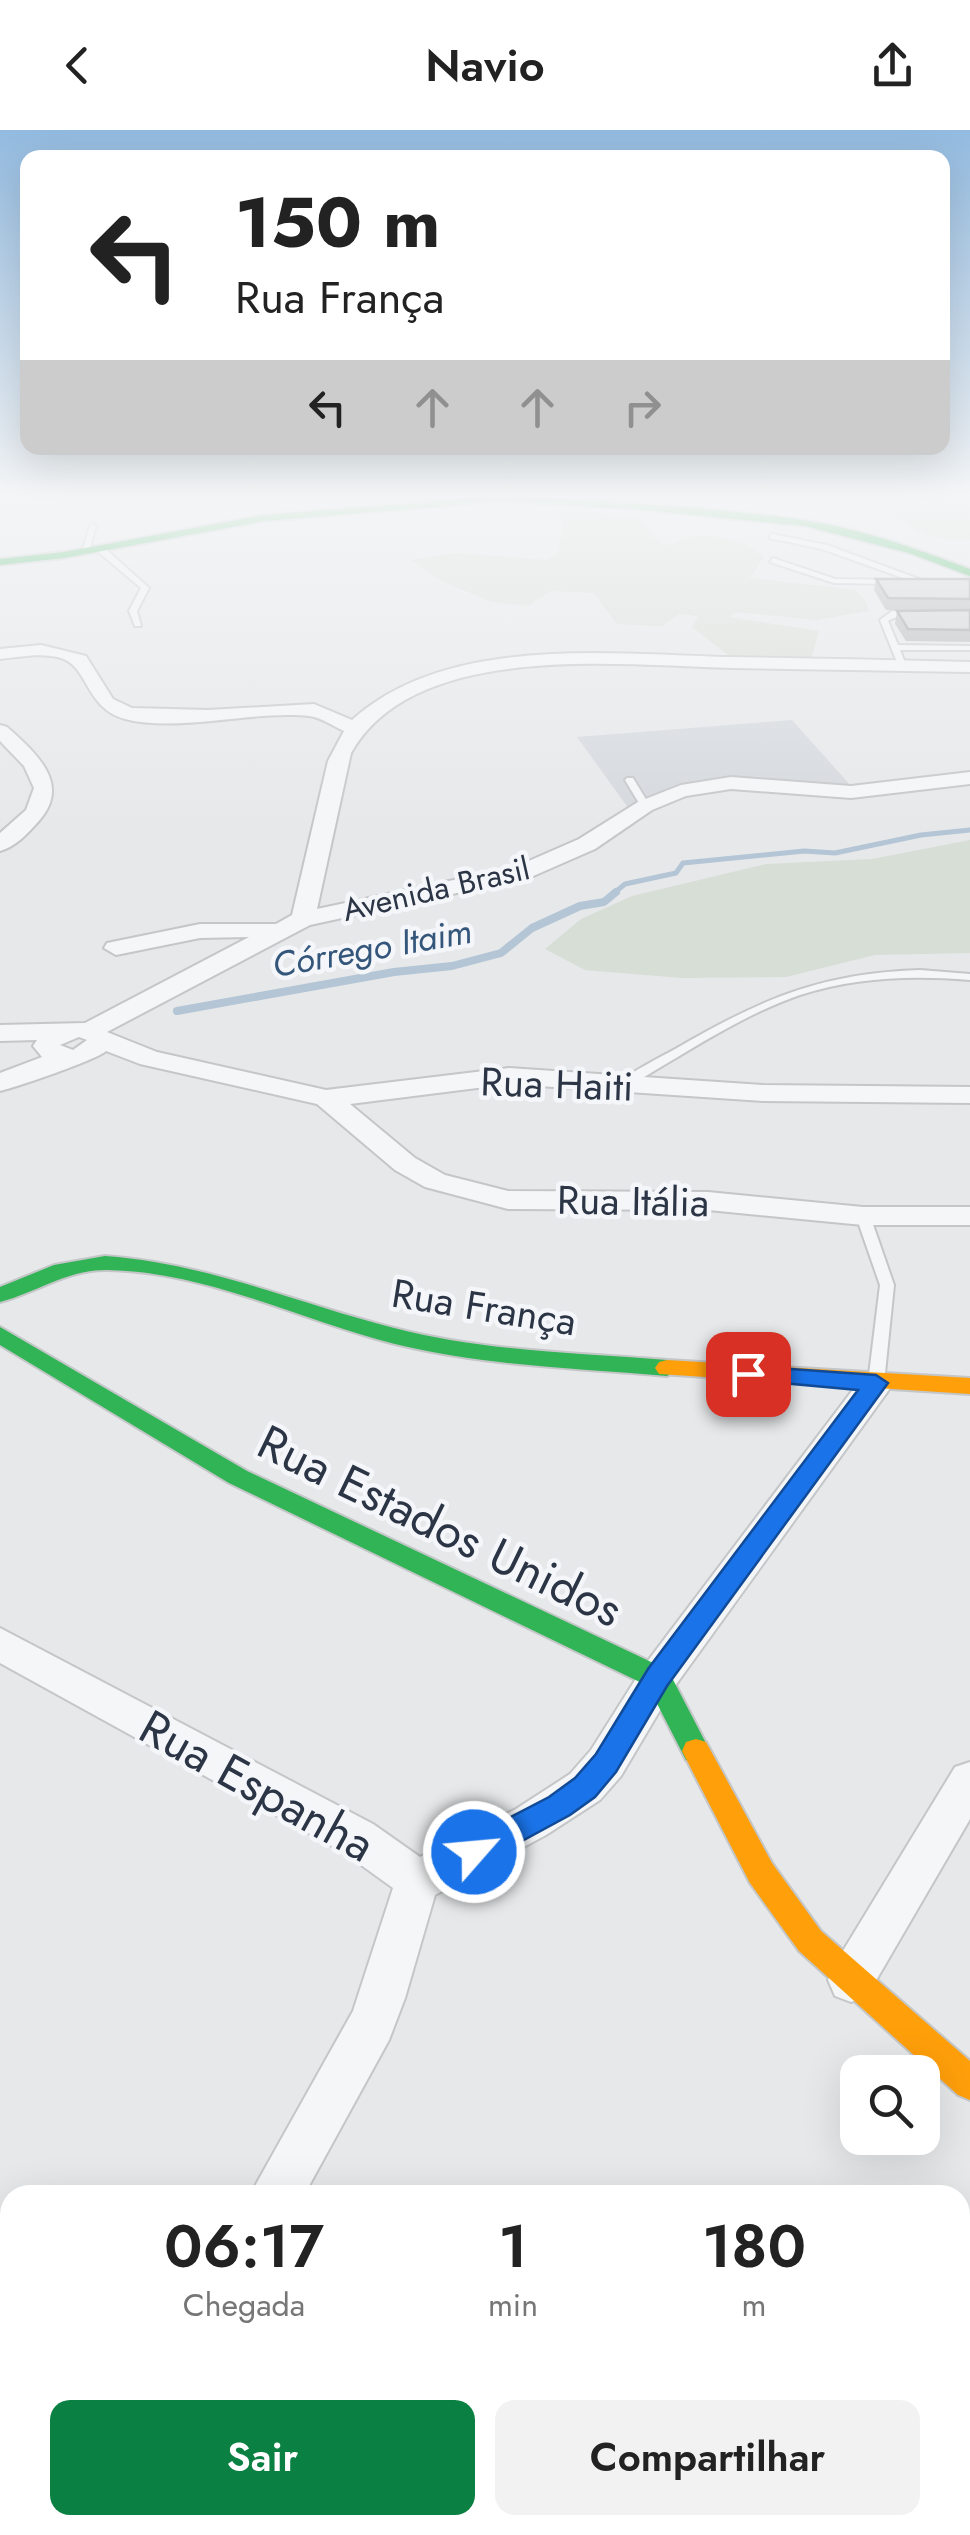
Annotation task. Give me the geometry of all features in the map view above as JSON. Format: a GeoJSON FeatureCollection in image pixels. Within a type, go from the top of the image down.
{"type":"FeatureCollection","features":[{"type":"Feature","properties":{"kind":"street"},"geometry":{"type":"LineString","coordinates":[[0,654],[43,650],[73,656],[80,660],[106,703],[130,714],[208,716],[304,709],[326,713],[353,728]]}},
{"type":"Feature","properties":{"kind":"street"},"geometry":{"type":"LineString","coordinates":[[302,918],[340,754],[353,728],[387,702],[442,677],[532,660],[599,658],[898,656],[970,667]]}},
{"type":"Feature","properties":{"kind":"street"},"geometry":{"type":"LineString","coordinates":[[0,731],[30,756],[45,782],[44,796],[35,813],[0,844]]}},
{"type":"Feature","properties":{"kind":"street","name":"Avenida Brasil"},"geometry":{"type":"LineString","coordinates":[[0,1082],[302,918],[457,890],[523,872],[586,844],[645,806],[681,790],[731,783],[850,792],[970,778]]}},
{"type":"Feature","properties":{"kind":"street"},"geometry":{"type":"LineString","coordinates":[[116,948],[200,931],[276,930]]}},
{"type":"Feature","properties":{"kind":"street","name":"Rua Haiti"},"geometry":{"type":"LineString","coordinates":[[0,1033],[150,1058],[326,1098],[498,1077],[763,1093],[970,1095]]}},
{"type":"Feature","properties":{"kind":"street","name":"Rua Itália"},"geometry":{"type":"LineString","coordinates":[[326,1098],[405,1164],[462,1191],[508,1200],[708,1201],[864,1216],[970,1216]]}},
{"type":"Feature","properties":{"kind":"street","name":"Rua França"},"geometry":{"type":"LineString","coordinates":[[0,1295],[72,1266],[121,1263],[226,1284],[396,1336],[518,1355],[876,1383],[970,1386]]}},
{"type":"Feature","properties":{"kind":"street","name":"Rua Estados Unidos"},"geometry":{"type":"LineString","coordinates":[[0,1335],[238,1477],[658,1678]]}},
{"type":"Feature","properties":{"kind":"street"},"geometry":{"type":"LineString","coordinates":[[418,1881],[545,1814],[585,1788],[606,1763],[658,1678],[876,1383]]}},
{"type":"Feature","properties":{"kind":"street","name":"Rua Espanha"},"geometry":{"type":"LineString","coordinates":[[0,1644],[341,1828],[418,1881],[400,1922],[382,1998],[354,2057],[282,2185]]}},
{"type":"Feature","properties":{"kind":"street"},"geometry":{"type":"LineString","coordinates":[[658,1678],[761,1873],[810,1942],[970,2083]]}},
{"type":"Feature","properties":{"kind":"street"},"geometry":{"type":"LineString","coordinates":[[851,1980],[970,1780]]}},
{"type":"Feature","properties":{"kind":"lane"},"geometry":{"type":"LineString","coordinates":[[134,608],[138,624]]}},
{"type":"Feature","properties":{"kind":"lane"},"geometry":{"type":"LineString","coordinates":[[933,614],[888,616],[884,620],[898,656],[970,648]]}},
{"type":"Feature","properties":{"kind":"lane"},"geometry":{"type":"LineString","coordinates":[[630,780],[645,806]]}},
{"type":"Feature","properties":{"kind":"lane"},"geometry":{"type":"LineString","coordinates":[[623,1084],[772,1002],[817,987],[883,976],[970,976]]}},
{"type":"Feature","properties":{"kind":"lane"},"geometry":{"type":"LineString","coordinates":[[864,1216],[887,1284],[876,1383]]}},
{"type":"Feature","properties":{"kind":"shaded area"},"geometry":{"type":"Polygon","coordinates":[[[605,608],[869,611],[816,620],[736,612],[729,617],[819,631],[811,660],[729,656],[692,627],[698,616],[679,614],[662,626],[617,624],[605,608]]]}},
{"type":"Feature","properties":{"kind":"shaded area"},"geometry":{"type":"Polygon","coordinates":[[[792,720],[852,787],[744,779],[697,782],[656,793],[629,809],[577,737],[792,720]]]}},
{"type":"Feature","properties":{"kind":"shaded area"},"geometry":{"type":"Polygon","coordinates":[[[970,840],[970,953],[875,955],[786,977],[682,978],[585,970],[545,949],[581,919],[632,896],[766,864],[872,859],[970,840]]]}},
{"type":"Feature","properties":{"kind":"building"},"geometry":{"type":"Polygon","coordinates":[[[970,610],[970,630],[908,629],[897,611],[970,610]]]}},
{"type":"Feature","properties":{"kind":"waterway","name":"Córrego Itaim"},"geometry":{"type":"LineString","coordinates":[[613,894],[625,884],[676,873],[683,863],[804,851],[835,853],[921,835],[970,830]]}},
{"type":"Feature","properties":{"kind":"waterway","name":"Córrego Itaim"},"geometry":{"type":"LineString","coordinates":[[177,1011],[394,972],[452,966],[501,953],[532,928],[580,906],[604,902],[616,892]]}},
{"type":"Feature","properties":{"kind":"traffic: fast"},"geometry":{"type":"LineString","coordinates":[[0,1295],[71,1267],[105,1263],[144,1266],[232,1285],[428,1343],[530,1357],[667,1368]]}},
{"type":"Feature","properties":{"kind":"traffic: fast"},"geometry":{"type":"LineString","coordinates":[[0,1335],[238,1477],[658,1678],[696,1751]]}},
{"type":"Feature","properties":{"kind":"traffic: slow"},"geometry":{"type":"LineString","coordinates":[[667,1368],[970,1386]]}},
{"type":"Feature","properties":{"kind":"traffic: slow"},"geometry":{"type":"LineString","coordinates":[[696,1751],[761,1873],[810,1941],[970,2083]]}},
{"type":"Feature","properties":{"kind":"route"},"geometry":{"type":"LineString","coordinates":[[474,1852],[560,1806],[585,1788],[606,1763],[658,1678],[876,1383],[748,1374]]}}]}
